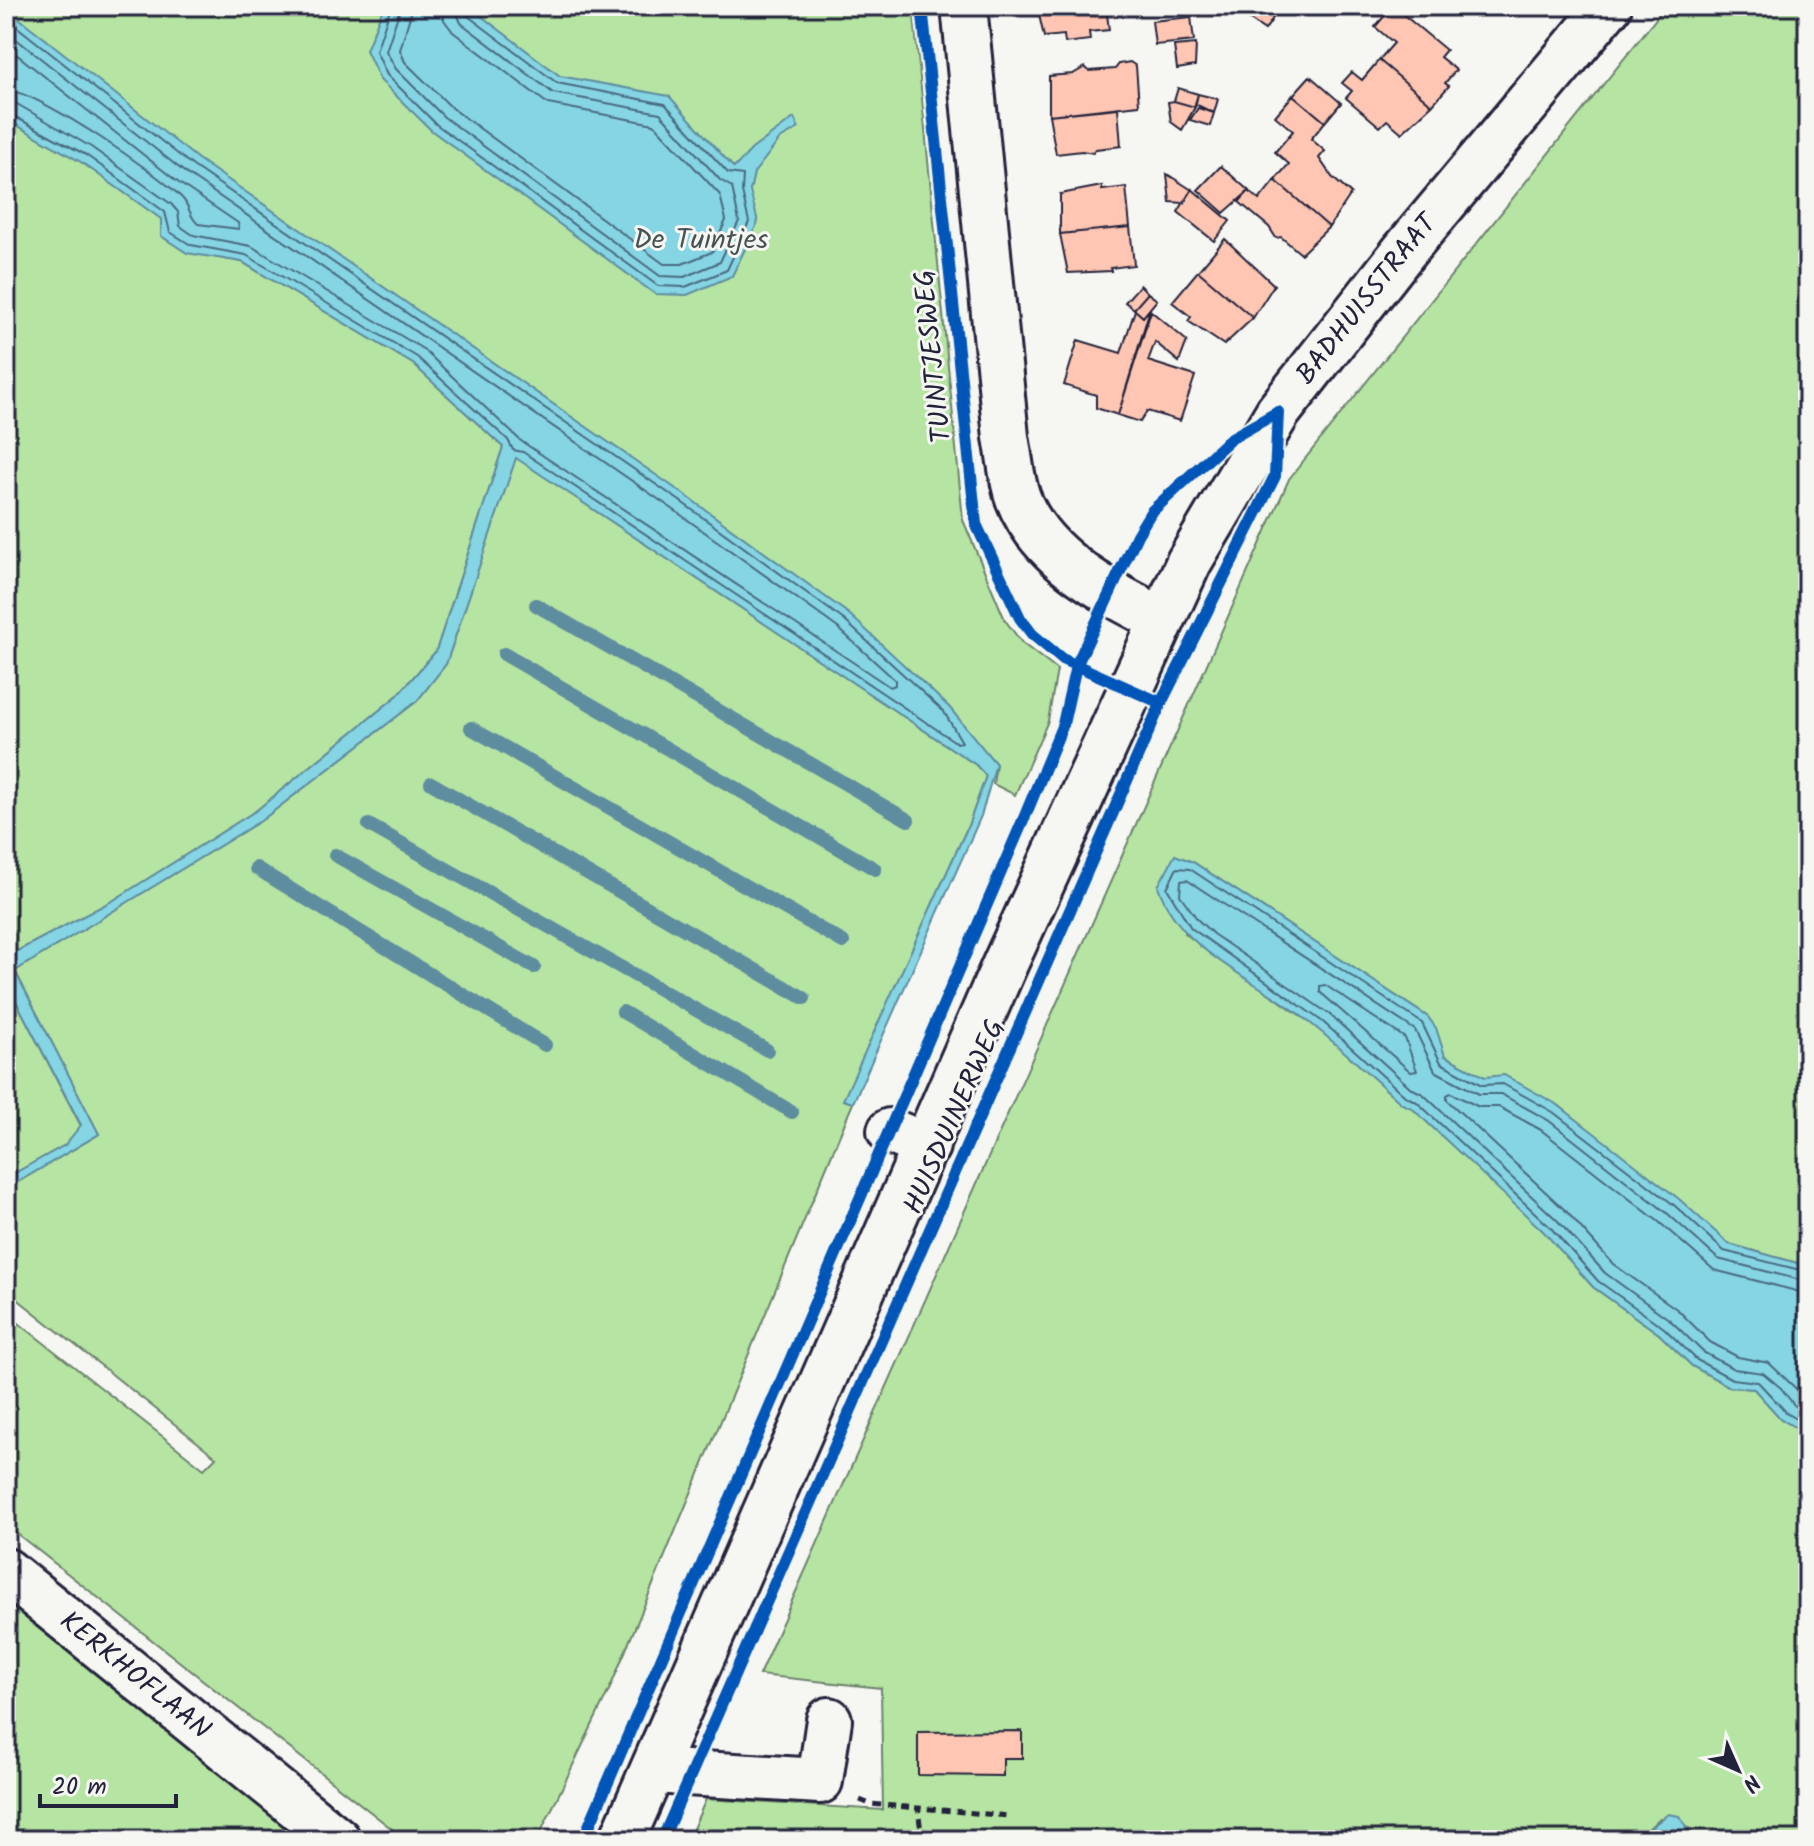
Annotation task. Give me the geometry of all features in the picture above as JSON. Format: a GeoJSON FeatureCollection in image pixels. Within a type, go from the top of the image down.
{"type":"FeatureCollection","features":[{"type":"Feature","properties":{"kind":"street"},"geometry":{"type":"LineString","coordinates":[[964,6],[1003,406],[1017,495],[1032,522],[1059,556],[1108,592],[1160,619]]}},
{"type":"Feature","properties":{"kind":"street","name":"BADHUISSTRAAT"},"geometry":{"type":"LineString","coordinates":[[1160,619],[1189,562],[1278,412],[1405,250],[1609,6]]}},
{"type":"Feature","properties":{"kind":"street","name":"HUISDUINERWEG"},"geometry":{"type":"LineString","coordinates":[[622,1840],[653,1771],[908,1138],[1160,619]]}},
{"type":"Feature","properties":{"kind":"street","name":"KERKHOFLAAN"},"geometry":{"type":"LineString","coordinates":[[6,1571],[338,1840]]}},
{"type":"Feature","properties":{"kind":"street"},"geometry":{"type":"LineString","coordinates":[[653,1771],[820,1781],[829,1720]]}},
{"type":"Feature","properties":{"kind":"path"},"geometry":{"type":"LineString","coordinates":[[820,1781],[870,1804],[1008,1816]]}},
{"type":"Feature","properties":{"kind":"path"},"geometry":{"type":"LineString","coordinates":[[918,1808],[922,1840]]}},
{"type":"Feature","properties":{"kind":"green space","name":"De Tuintjes"},"geometry":{"type":"Polygon","coordinates":[[[6,6],[913,6],[963,520],[1005,620],[1022,643],[1057,670],[1048,721],[1015,795],[993,784],[996,764],[975,740],[6,28],[6,6]]]}},
{"type":"Feature","properties":{"kind":"green space"},"geometry":{"type":"Polygon","coordinates":[[[1666,6],[1808,6],[1808,1266],[1729,1244],[1558,1105],[1485,1078],[1445,1056],[1428,1017],[1193,862],[1184,933],[1318,1028],[1402,1103],[1412,1108],[1545,1232],[1593,1287],[1659,1334],[1692,1366],[1730,1387],[1754,1389],[1781,1419],[1808,1435],[1808,1840],[1695,1840],[1691,1829],[1660,1818],[1645,1832],[1621,1840],[688,1840],[706,1799],[883,1810],[881,1688],[759,1675],[1289,479],[1666,6]]]}},
{"type":"Feature","properties":{"kind":"green space"},"geometry":{"type":"Polygon","coordinates":[[[6,119],[81,162],[162,219],[161,236],[187,252],[242,262],[413,364],[503,447],[436,651],[398,695],[257,810],[114,900],[6,957],[6,119]]]}},
{"type":"Feature","properties":{"kind":"green space"},"geometry":{"type":"Polygon","coordinates":[[[516,457],[976,765],[986,776],[968,826],[844,1100],[853,1103],[610,1688],[537,1840],[406,1840],[6,1525],[6,1313],[204,1469],[216,1457],[6,1290],[6,1189],[99,1134],[15,971],[262,820],[417,701],[446,664],[516,457]]]}},
{"type":"Feature","properties":{"kind":"green space"},"geometry":{"type":"Polygon","coordinates":[[[6,982],[81,1126],[65,1145],[6,1178],[6,982]]]}},
{"type":"Feature","properties":{"kind":"green space"},"geometry":{"type":"Polygon","coordinates":[[[6,1602],[302,1840],[6,1840],[6,1602]]]}},
{"type":"Feature","properties":{"kind":"water"},"geometry":{"type":"Polygon","coordinates":[[[384,6],[468,6],[560,76],[669,96],[734,168],[752,149],[794,118],[799,128],[780,139],[754,173],[750,191],[758,222],[732,276],[687,295],[655,294],[432,131],[380,80],[366,50],[384,6]]]}},
{"type":"Feature","properties":{"kind":"water"},"geometry":{"type":"Polygon","coordinates":[[[6,8],[198,159],[685,495],[849,614],[949,707],[996,764],[981,816],[853,1103],[843,1100],[968,826],[986,776],[976,765],[516,458],[446,664],[417,701],[262,820],[15,971],[99,1134],[6,1189],[6,1178],[65,1145],[81,1125],[6,982],[6,957],[114,900],[257,810],[398,695],[436,651],[503,447],[413,364],[242,262],[187,253],[161,236],[161,219],[81,162],[6,119],[6,8]]]}},
{"type":"Feature","properties":{"kind":"water"},"geometry":{"type":"Polygon","coordinates":[[[1175,855],[1193,862],[1428,1017],[1436,1028],[1445,1056],[1485,1077],[1504,1075],[1558,1105],[1679,1199],[1729,1244],[1808,1266],[1808,1435],[1781,1419],[1754,1389],[1730,1387],[1692,1366],[1659,1334],[1593,1287],[1544,1232],[1412,1108],[1402,1104],[1300,1015],[1199,945],[1168,909],[1158,886],[1175,855]]]}},
{"type":"Feature","properties":{"kind":"water"},"geometry":{"type":"Polygon","coordinates":[[[1668,1814],[1679,1816],[1695,1840],[1621,1840],[1645,1832],[1668,1814]]]}},
{"type":"Feature","properties":{"kind":"building"},"geometry":{"type":"Polygon","coordinates":[[[1037,6],[1106,6],[1109,30],[1089,32],[1090,40],[1065,43],[1064,35],[1044,37],[1037,6]]]}},
{"type":"Feature","properties":{"kind":"building"},"geometry":{"type":"Polygon","coordinates":[[[1230,6],[1254,6],[1247,18],[1230,6]]]}},
{"type":"Feature","properties":{"kind":"building"},"geometry":{"type":"Polygon","coordinates":[[[1254,6],[1281,6],[1265,30],[1247,18],[1254,6]]]}},
{"type":"Feature","properties":{"kind":"building"},"geometry":{"type":"Polygon","coordinates":[[[1393,6],[1446,50],[1440,57],[1456,70],[1445,83],[1449,86],[1432,105],[1379,60],[1394,43],[1375,27],[1393,6]]]}},
{"type":"Feature","properties":{"kind":"building"},"geometry":{"type":"Polygon","coordinates":[[[1191,17],[1194,41],[1155,45],[1152,21],[1191,17]]]}},
{"type":"Feature","properties":{"kind":"building"},"geometry":{"type":"Polygon","coordinates":[[[1196,44],[1195,66],[1177,69],[1174,46],[1196,44]]]}},
{"type":"Feature","properties":{"kind":"building"},"geometry":{"type":"Polygon","coordinates":[[[1379,60],[1432,105],[1402,133],[1387,120],[1380,127],[1346,98],[1352,91],[1342,83],[1352,72],[1362,80],[1379,60]]]}},
{"type":"Feature","properties":{"kind":"building"},"geometry":{"type":"Polygon","coordinates":[[[1130,62],[1136,66],[1139,105],[1049,115],[1049,76],[1073,74],[1085,67],[1089,71],[1115,69],[1119,64],[1130,62]]]}},
{"type":"Feature","properties":{"kind":"building"},"geometry":{"type":"Polygon","coordinates":[[[1310,76],[1341,103],[1325,122],[1293,95],[1310,76]]]}},
{"type":"Feature","properties":{"kind":"building"},"geometry":{"type":"Polygon","coordinates":[[[1178,88],[1198,94],[1195,107],[1174,101],[1178,88]]]}},
{"type":"Feature","properties":{"kind":"building"},"geometry":{"type":"Polygon","coordinates":[[[1198,94],[1218,99],[1214,113],[1195,104],[1198,94]]]}},
{"type":"Feature","properties":{"kind":"building"},"geometry":{"type":"Polygon","coordinates":[[[1293,95],[1325,122],[1311,139],[1325,151],[1319,158],[1332,177],[1351,194],[1329,227],[1275,180],[1289,164],[1275,152],[1293,131],[1275,116],[1293,95]]]}},
{"type":"Feature","properties":{"kind":"building"},"geometry":{"type":"Polygon","coordinates":[[[1168,102],[1195,107],[1182,130],[1171,122],[1168,102]]]}},
{"type":"Feature","properties":{"kind":"building"},"geometry":{"type":"Polygon","coordinates":[[[1118,108],[1121,146],[1096,149],[1093,153],[1056,154],[1049,115],[1118,108]]]}},
{"type":"Feature","properties":{"kind":"building"},"geometry":{"type":"Polygon","coordinates":[[[1198,108],[1214,113],[1210,126],[1190,120],[1198,108]]]}},
{"type":"Feature","properties":{"kind":"building"},"geometry":{"type":"Polygon","coordinates":[[[1221,166],[1249,191],[1224,213],[1198,190],[1221,166]]]}},
{"type":"Feature","properties":{"kind":"building"},"geometry":{"type":"Polygon","coordinates":[[[1167,174],[1192,190],[1184,203],[1170,202],[1167,174]]]}},
{"type":"Feature","properties":{"kind":"building"},"geometry":{"type":"Polygon","coordinates":[[[1275,180],[1329,227],[1301,254],[1281,237],[1276,238],[1269,227],[1239,202],[1249,191],[1259,200],[1275,180]]]}},
{"type":"Feature","properties":{"kind":"building"},"geometry":{"type":"Polygon","coordinates":[[[1102,186],[1102,190],[1126,187],[1130,227],[1060,234],[1060,194],[1102,186]]]}},
{"type":"Feature","properties":{"kind":"building"},"geometry":{"type":"Polygon","coordinates":[[[1192,189],[1230,221],[1214,241],[1178,212],[1192,189]]]}},
{"type":"Feature","properties":{"kind":"building"},"geometry":{"type":"Polygon","coordinates":[[[1130,227],[1134,265],[1110,268],[1111,271],[1068,273],[1060,234],[1130,227]]]}},
{"type":"Feature","properties":{"kind":"building"},"geometry":{"type":"Polygon","coordinates":[[[1225,239],[1274,285],[1253,318],[1198,271],[1225,239]]]}},
{"type":"Feature","properties":{"kind":"building"},"geometry":{"type":"Polygon","coordinates":[[[1198,271],[1253,318],[1224,345],[1188,321],[1191,317],[1172,302],[1198,271]]]}},
{"type":"Feature","properties":{"kind":"building"},"geometry":{"type":"Polygon","coordinates":[[[1140,285],[1148,293],[1134,309],[1125,302],[1140,285]]]}},
{"type":"Feature","properties":{"kind":"building"},"geometry":{"type":"Polygon","coordinates":[[[1148,293],[1157,300],[1143,317],[1134,309],[1148,293]]]}},
{"type":"Feature","properties":{"kind":"building"},"geometry":{"type":"Polygon","coordinates":[[[1150,309],[1118,415],[1096,408],[1096,395],[1064,385],[1078,340],[1121,353],[1135,310],[1143,317],[1150,309]]]}},
{"type":"Feature","properties":{"kind":"building"},"geometry":{"type":"Polygon","coordinates":[[[1151,311],[1187,341],[1179,362],[1155,342],[1148,361],[1195,376],[1180,421],[1147,411],[1140,422],[1118,415],[1151,311]]]}},
{"type":"Feature","properties":{"kind":"building"},"geometry":{"type":"Polygon","coordinates":[[[1022,1731],[1022,1758],[1003,1758],[1003,1776],[918,1775],[918,1732],[1022,1731]]]}},
{"type":"Feature","properties":{"kind":"waterway"},"geometry":{"type":"LineString","coordinates":[[536,605],[908,820]]}},
{"type":"Feature","properties":{"kind":"waterway"},"geometry":{"type":"LineString","coordinates":[[504,654],[875,869]]}},
{"type":"Feature","properties":{"kind":"waterway"},"geometry":{"type":"LineString","coordinates":[[471,728],[843,942]]}},
{"type":"Feature","properties":{"kind":"waterway"},"geometry":{"type":"LineString","coordinates":[[431,783],[804,998]]}},
{"type":"Feature","properties":{"kind":"waterway"},"geometry":{"type":"LineString","coordinates":[[369,825],[767,1050]]}},
{"type":"Feature","properties":{"kind":"waterway"},"geometry":{"type":"LineString","coordinates":[[335,855],[534,967]]}},
{"type":"Feature","properties":{"kind":"waterway"},"geometry":{"type":"LineString","coordinates":[[256,868],[545,1045]]}},
{"type":"Feature","properties":{"kind":"waterway"},"geometry":{"type":"LineString","coordinates":[[623,1012],[792,1112]]}},
{"type":"Feature","properties":{"kind":"waterway"},"geometry":{"type":"LineString","coordinates":[[1804,1264],[1808,1254]]}},
{"type":"Feature","properties":{"kind":"cycle path","name":"TUINTJESWEG"},"geometry":{"type":"LineString","coordinates":[[922,6],[976,524],[1020,618],[1032,634],[1062,659],[1161,703]]}},
{"type":"Feature","properties":{"kind":"cycle path"},"geometry":{"type":"LineString","coordinates":[[583,1840],[1025,816],[1063,724],[1076,666],[1137,535],[1151,512],[1230,439],[1278,412]]}},
{"type":"Feature","properties":{"kind":"cycle path"},"geometry":{"type":"LineString","coordinates":[[662,1840],[1161,703],[1275,476],[1278,412]]}}]}
